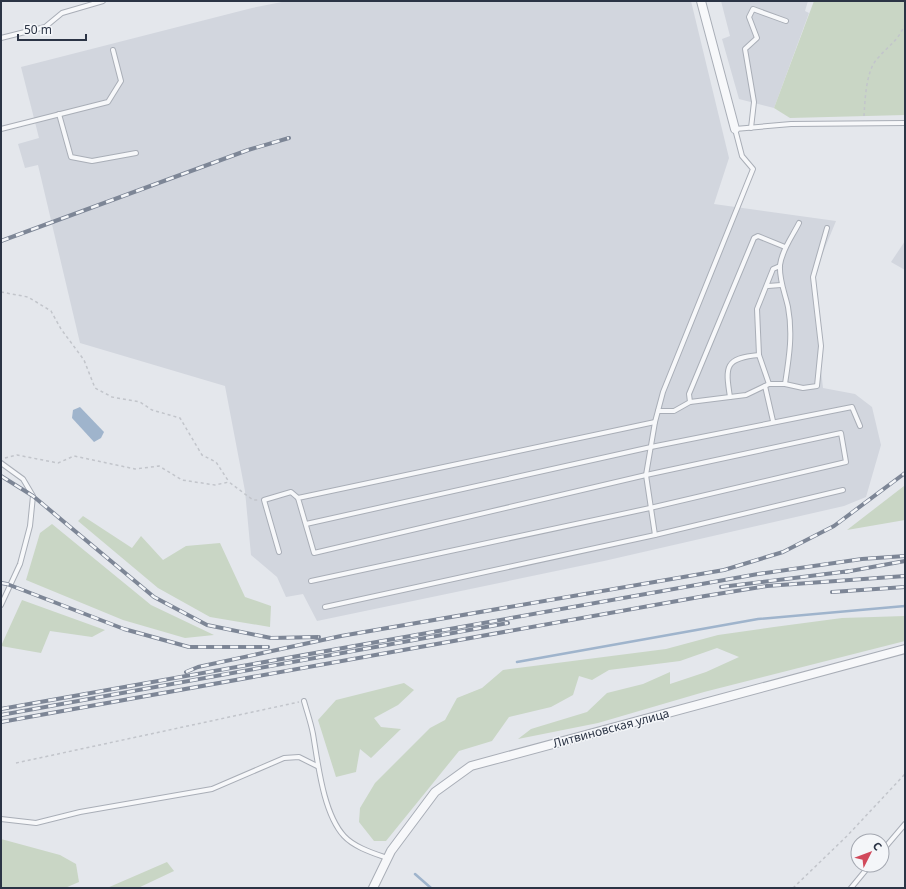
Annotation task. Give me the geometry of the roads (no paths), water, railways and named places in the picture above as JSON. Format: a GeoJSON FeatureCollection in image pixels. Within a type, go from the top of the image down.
{"type":"FeatureCollection","features":[{"type":"Feature","properties":{"kind":"street"},"geometry":{"type":"LineString","coordinates":[[701,1],[734,129]]}},
{"type":"Feature","properties":{"kind":"street","name":"Литвиновская улица"},"geometry":{"type":"LineString","coordinates":[[372,887],[387,858],[435,792],[471,766],[905,649]]}},
{"type":"Feature","properties":{"kind":"lane"},"geometry":{"type":"LineString","coordinates":[[1,38],[45,27],[62,13],[104,1]]}},
{"type":"Feature","properties":{"kind":"lane"},"geometry":{"type":"LineString","coordinates":[[751,128],[754,102],[745,49],[757,38],[749,17],[753,9],[786,21]]}},
{"type":"Feature","properties":{"kind":"lane"},"geometry":{"type":"LineString","coordinates":[[1,129],[108,102],[121,81],[113,50]]}},
{"type":"Feature","properties":{"kind":"lane"},"geometry":{"type":"LineString","coordinates":[[59,114],[71,158],[92,161],[136,153]]}},
{"type":"Feature","properties":{"kind":"lane"},"geometry":{"type":"LineString","coordinates":[[655,535],[646,476],[655,422],[663,392],[753,169],[742,156],[734,129],[791,124],[905,122]]}},
{"type":"Feature","properties":{"kind":"lane"},"geometry":{"type":"LineString","coordinates":[[785,384],[791,349],[788,308],[781,285],[780,266],[785,247],[799,223]]}},
{"type":"Feature","properties":{"kind":"lane"},"geometry":{"type":"LineString","coordinates":[[658,411],[674,411],[690,402],[746,395],[767,385],[785,384],[803,388],[817,386],[821,346],[813,277],[827,228]]}},
{"type":"Feature","properties":{"kind":"lane"},"geometry":{"type":"LineString","coordinates":[[690,402],[689,394],[754,238],[758,236],[785,247]]}},
{"type":"Feature","properties":{"kind":"lane"},"geometry":{"type":"LineString","coordinates":[[773,421],[767,385],[759,355],[757,309],[768,286],[773,268],[780,266]]}},
{"type":"Feature","properties":{"kind":"lane"},"geometry":{"type":"LineString","coordinates":[[768,286],[781,285]]}},
{"type":"Feature","properties":{"kind":"lane"},"geometry":{"type":"LineString","coordinates":[[730,397],[726,374],[730,364],[740,356],[759,355]]}},
{"type":"Feature","properties":{"kind":"lane"},"geometry":{"type":"LineString","coordinates":[[306,524],[651,447],[773,421],[852,407],[860,426]]}},
{"type":"Feature","properties":{"kind":"lane"},"geometry":{"type":"LineString","coordinates":[[298,498],[655,422]]}},
{"type":"Feature","properties":{"kind":"lane"},"geometry":{"type":"LineString","coordinates":[[279,552],[264,500],[291,492],[298,498],[314,553],[646,476],[841,433],[846,462],[650,508],[311,581]]}},
{"type":"Feature","properties":{"kind":"lane"},"geometry":{"type":"LineString","coordinates":[[1,463],[23,479],[33,496],[30,526],[20,564],[1,605]]}},
{"type":"Feature","properties":{"kind":"lane"},"geometry":{"type":"LineString","coordinates":[[325,607],[655,535],[843,490]]}},
{"type":"Feature","properties":{"kind":"lane"},"geometry":{"type":"LineString","coordinates":[[304,701],[312,732],[317,766],[332,817],[344,836],[368,852],[387,858]]}},
{"type":"Feature","properties":{"kind":"lane"},"geometry":{"type":"LineString","coordinates":[[1,819],[36,823],[80,812],[212,789],[284,758],[299,757],[317,766]]}},
{"type":"Feature","properties":{"kind":"lane"},"geometry":{"type":"LineString","coordinates":[[890,842],[905,824]]}},
{"type":"Feature","properties":{"kind":"lane"},"geometry":{"type":"LineString","coordinates":[[851,888],[863,873]]}},
{"type":"Feature","properties":{"kind":"water"},"geometry":{"type":"Polygon","coordinates":[[[80,407],[104,432],[101,438],[94,442],[72,418],[73,410],[80,407]]]}},
{"type":"Feature","properties":{"kind":"waterway"},"geometry":{"type":"LineString","coordinates":[[517,662],[758,619],[905,606]]}},
{"type":"Feature","properties":{"kind":"waterway"},"geometry":{"type":"LineString","coordinates":[[415,874],[431,888]]}},
{"type":"Feature","properties":{"kind":"railway"},"geometry":{"type":"LineString","coordinates":[[1,241],[248,150],[289,138]]}},
{"type":"Feature","properties":{"kind":"railway"},"geometry":{"type":"LineString","coordinates":[[186,672],[198,667],[341,636],[724,570],[783,552],[834,526],[905,473]]}},
{"type":"Feature","properties":{"kind":"railway"},"geometry":{"type":"LineString","coordinates":[[1,476],[33,496],[154,597],[207,625],[271,638],[319,637]]}},
{"type":"Feature","properties":{"kind":"railway"},"geometry":{"type":"LineString","coordinates":[[1,709],[758,574],[862,559],[905,556]]}},
{"type":"Feature","properties":{"kind":"railway"},"geometry":{"type":"LineString","coordinates":[[845,572],[905,561]]}},
{"type":"Feature","properties":{"kind":"railway"},"geometry":{"type":"LineString","coordinates":[[721,587],[850,571]]}},
{"type":"Feature","properties":{"kind":"railway"},"geometry":{"type":"LineString","coordinates":[[1,722],[705,596],[767,586],[905,576]]}},
{"type":"Feature","properties":{"kind":"railway"},"geometry":{"type":"LineString","coordinates":[[1,583],[124,629],[189,647],[268,647]]}},
{"type":"Feature","properties":{"kind":"railway"},"geometry":{"type":"LineString","coordinates":[[832,592],[905,587]]}},
{"type":"Feature","properties":{"kind":"railway"},"geometry":{"type":"LineString","coordinates":[[1,715],[508,623]]}}]}
